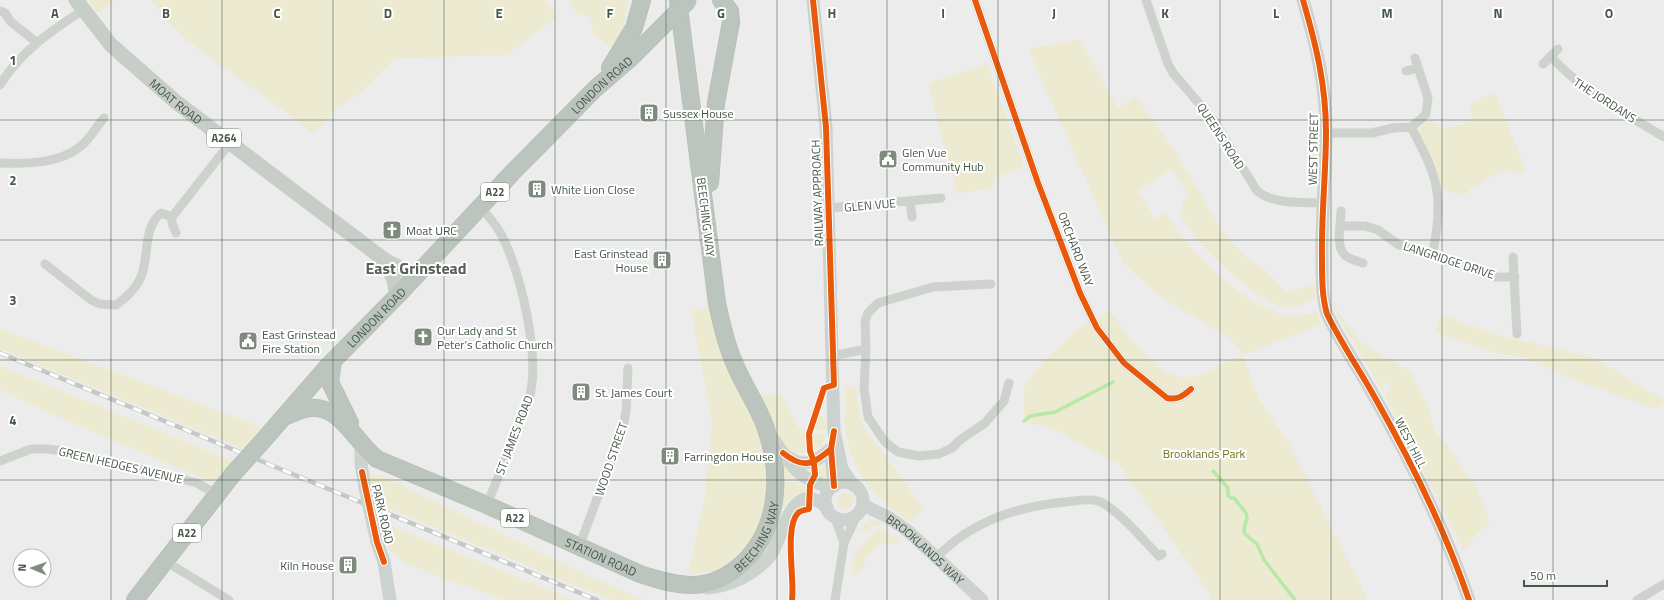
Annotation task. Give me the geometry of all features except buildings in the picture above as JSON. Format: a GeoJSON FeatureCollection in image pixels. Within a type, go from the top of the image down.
{"type":"FeatureCollection","features":[{"type":"Feature","properties":{"kind":"highway","name":"A22"},"geometry":{"type":"LineString","coordinates":[[596,88],[628,39],[642,0]]}},
{"type":"Feature","properties":{"kind":"highway","name":"LONDON ROAD"},"geometry":{"type":"LineString","coordinates":[[135,600],[216,494],[286,416],[319,375],[396,297],[596,88],[632,57],[686,0]]}},
{"type":"Feature","properties":{"kind":"highway","name":"BEECHING WAY"},"geometry":{"type":"LineString","coordinates":[[684,586],[707,584],[731,573],[752,552],[767,528],[773,508],[775,476],[773,453],[765,425],[737,369],[723,330],[717,303],[686,0]]}},
{"type":"Feature","properties":{"kind":"highway","name":"A22"},"geometry":{"type":"LineString","coordinates":[[708,225],[716,104],[733,7],[728,6],[721,0]]}},
{"type":"Feature","properties":{"kind":"highway","name":"STATION ROAD"},"geometry":{"type":"LineString","coordinates":[[333,361],[330,382],[357,440]]}},
{"type":"Feature","properties":{"kind":"highway","name":"STATION ROAD"},"geometry":{"type":"LineString","coordinates":[[286,416],[311,408],[330,411],[377,459],[487,505],[640,574],[684,586]]}},
{"type":"Feature","properties":{"kind":"main road","name":"MOAT ROAD"},"geometry":{"type":"LineString","coordinates":[[79,5],[111,45],[176,102],[386,261],[416,276]]}},
{"type":"Feature","properties":{"kind":"main road"},"geometry":{"type":"LineString","coordinates":[[386,261],[395,283],[396,297]]}},
{"type":"Feature","properties":{"kind":"street","name":"RAILWAY APPROACH"},"geometry":{"type":"LineString","coordinates":[[812,0],[825,114],[833,356],[834,431],[831,449],[833,486]]}},
{"type":"Feature","properties":{"kind":"street","name":"ORCHARD WAY"},"geometry":{"type":"LineString","coordinates":[[975,0],[1038,183],[1080,293],[1097,328],[1124,363],[1167,398],[1174,399],[1181,397],[1191,389]]}},
{"type":"Feature","properties":{"kind":"street","name":"QUEENS ROAD"},"geometry":{"type":"LineString","coordinates":[[1146,0],[1168,64],[1173,73],[1214,121],[1257,190],[1266,197],[1276,200],[1322,203]]}},
{"type":"Feature","properties":{"kind":"street","name":"WEST STREET"},"geometry":{"type":"LineString","coordinates":[[1303,0],[1321,68],[1325,90],[1326,133],[1321,234],[1324,302]]}},
{"type":"Feature","properties":{"kind":"street"},"geometry":{"type":"LineString","coordinates":[[0,85],[3,71],[79,5]]}},
{"type":"Feature","properties":{"kind":"street"},"geometry":{"type":"LineString","coordinates":[[0,11],[5,13],[10,21],[36,42]]}},
{"type":"Feature","properties":{"kind":"street"},"geometry":{"type":"LineString","coordinates":[[1543,64],[1558,49]]}},
{"type":"Feature","properties":{"kind":"street","name":"THE JORDANS"},"geometry":{"type":"LineString","coordinates":[[1550,57],[1583,88],[1664,137]]}},
{"type":"Feature","properties":{"kind":"street"},"geometry":{"type":"LineString","coordinates":[[1326,133],[1372,133],[1393,128],[1411,127],[1426,114],[1428,107],[1428,98],[1416,58]]}},
{"type":"Feature","properties":{"kind":"street"},"geometry":{"type":"LineString","coordinates":[[1406,71],[1418,68]]}},
{"type":"Feature","properties":{"kind":"street"},"geometry":{"type":"LineString","coordinates":[[0,163],[34,164],[72,151],[86,141],[104,118]]}},
{"type":"Feature","properties":{"kind":"street"},"geometry":{"type":"LineString","coordinates":[[1411,127],[1427,158],[1438,192],[1438,226],[1432,255]]}},
{"type":"Feature","properties":{"kind":"street"},"geometry":{"type":"LineString","coordinates":[[176,232],[172,223],[172,217],[230,143]]}},
{"type":"Feature","properties":{"kind":"street","name":"GLEN VUE"},"geometry":{"type":"LineString","coordinates":[[829,208],[941,198]]}},
{"type":"Feature","properties":{"kind":"street","name":"GLEN VUE"},"geometry":{"type":"LineString","coordinates":[[910,201],[912,217]]}},
{"type":"Feature","properties":{"kind":"street","name":"ST. JAMES ROAD"},"geometry":{"type":"LineString","coordinates":[[481,207],[493,222],[506,246],[518,282],[532,343],[532,374],[527,405],[487,505]]}},
{"type":"Feature","properties":{"kind":"street"},"geometry":{"type":"LineString","coordinates":[[1341,211],[1339,243],[1343,253],[1348,258],[1363,263]]}},
{"type":"Feature","properties":{"kind":"street"},"geometry":{"type":"LineString","coordinates":[[45,264],[91,300],[100,304],[116,305],[133,290],[142,275],[148,235],[154,219],[161,214],[172,217]]}},
{"type":"Feature","properties":{"kind":"street","name":"LANGRIDGE DRIVE"},"geometry":{"type":"LineString","coordinates":[[1340,226],[1365,226],[1378,230],[1399,245],[1495,276],[1515,277]]}},
{"type":"Feature","properties":{"kind":"street"},"geometry":{"type":"LineString","coordinates":[[1514,257],[1517,334]]}},
{"type":"Feature","properties":{"kind":"street"},"geometry":{"type":"LineString","coordinates":[[991,284],[933,288],[878,303],[868,313],[865,322],[866,349],[864,388],[868,416],[885,442],[898,452],[908,455],[930,456],[946,451],[968,434],[978,430],[1004,401],[1008,383]]}},
{"type":"Feature","properties":{"kind":"street","name":"WEST HILL"},"geometry":{"type":"LineString","coordinates":[[1324,302],[1332,325],[1374,397],[1416,477],[1455,558],[1469,600]]}},
{"type":"Feature","properties":{"kind":"street"},"geometry":{"type":"LineString","coordinates":[[833,356],[866,349]]}},
{"type":"Feature","properties":{"kind":"street","name":"WOOD STREET"},"geometry":{"type":"LineString","coordinates":[[579,547],[622,432],[625,418],[628,368]]}},
{"type":"Feature","properties":{"kind":"street","name":"BEECHING WAY"},"geometry":{"type":"LineString","coordinates":[[765,425],[783,453],[801,475],[824,485],[833,486]]}},
{"type":"Feature","properties":{"kind":"street","name":"RAILWAY APPROACH"},"geometry":{"type":"LineString","coordinates":[[834,431],[842,469],[853,485]]}},
{"type":"Feature","properties":{"kind":"street","name":"PARK ROAD"},"geometry":{"type":"LineString","coordinates":[[357,440],[365,488],[377,542],[384,562],[390,600]]}},
{"type":"Feature","properties":{"kind":"street","name":"GREEN HEDGES AVENUE"},"geometry":{"type":"LineString","coordinates":[[0,462],[31,449],[66,451],[197,483],[216,494]]}},
{"type":"Feature","properties":{"kind":"street"},"geometry":{"type":"LineString","coordinates":[[783,453],[796,462],[807,463],[814,462],[831,449]]}},
{"type":"Feature","properties":{"kind":"street"},"geometry":{"type":"LineString","coordinates":[[834,600],[844,543],[860,510],[862,493],[853,485],[844,482],[833,486],[826,496],[827,507],[835,518],[844,543]]}},
{"type":"Feature","properties":{"kind":"street"},"geometry":{"type":"LineString","coordinates":[[936,558],[953,541],[985,522],[1002,515],[1044,504],[1087,499],[1098,501],[1109,507],[1159,556],[1162,554]]}},
{"type":"Feature","properties":{"kind":"street","name":"STATION ROAD"},"geometry":{"type":"LineString","coordinates":[[684,586],[703,589],[717,588],[745,576],[770,556],[794,505],[802,501],[816,500],[827,507]]}},
{"type":"Feature","properties":{"kind":"street"},"geometry":{"type":"LineString","coordinates":[[835,518],[844,520],[860,510]]}},
{"type":"Feature","properties":{"kind":"street","name":"BROOKLANDS WAY"},"geometry":{"type":"LineString","coordinates":[[860,510],[888,517],[908,530],[982,600]]}},
{"type":"Feature","properties":{"kind":"street"},"geometry":{"type":"LineString","coordinates":[[165,561],[229,600]]}},
{"type":"Feature","properties":{"kind":"street"},"geometry":{"type":"LineString","coordinates":[[1637,600],[1664,584]]}},
{"type":"Feature","properties":{"kind":"green space"},"geometry":{"type":"Polygon","coordinates":[[[89,0],[116,0],[97,13],[89,0]]]}},
{"type":"Feature","properties":{"kind":"green space"},"geometry":{"type":"Polygon","coordinates":[[[151,0],[545,0],[557,17],[507,55],[404,58],[392,61],[359,95],[336,108],[314,134],[196,48],[172,25],[151,0]]]}},
{"type":"Feature","properties":{"kind":"green space"},"geometry":{"type":"Polygon","coordinates":[[[574,0],[628,0],[623,33],[614,49],[591,32],[593,25],[590,17],[577,14],[570,2],[574,0]]]}},
{"type":"Feature","properties":{"kind":"green space","name":"Brooklands Park"},"geometry":{"type":"Polygon","coordinates":[[[1080,39],[1118,108],[1136,97],[1173,148],[1227,239],[1244,255],[1266,271],[1287,293],[1315,283],[1316,299],[1290,308],[1275,304],[1243,283],[1197,239],[1180,214],[1183,202],[1189,196],[1171,169],[1137,191],[1155,219],[1165,212],[1187,242],[1202,259],[1235,289],[1253,301],[1271,310],[1287,315],[1291,316],[1317,312],[1321,325],[1243,355],[1259,399],[1289,444],[1368,600],[1212,600],[1208,592],[1119,464],[1059,432],[1024,421],[1024,388],[1034,371],[1076,331],[1110,311],[1125,332],[1145,355],[1168,373],[1180,377],[1197,376],[1243,354],[1231,339],[1158,295],[1123,263],[1028,49],[1080,39]]]}},
{"type":"Feature","properties":{"kind":"green space"},"geometry":{"type":"Polygon","coordinates":[[[987,64],[1024,166],[999,177],[994,177],[994,188],[957,194],[928,83],[987,64]]]}},
{"type":"Feature","properties":{"kind":"green space"},"geometry":{"type":"Polygon","coordinates":[[[1494,92],[1526,169],[1517,174],[1510,170],[1499,173],[1471,188],[1466,194],[1461,195],[1443,190],[1431,155],[1420,135],[1420,128],[1430,119],[1443,130],[1474,120],[1469,104],[1494,92]]]}},
{"type":"Feature","properties":{"kind":"green space"},"geometry":{"type":"Polygon","coordinates":[[[1331,287],[1337,311],[1359,340],[1372,350],[1412,372],[1411,374],[1426,401],[1436,433],[1446,443],[1478,492],[1490,523],[1474,537],[1464,551],[1384,393],[1392,388],[1388,382],[1383,385],[1385,389],[1382,390],[1335,312],[1331,287]]]}},
{"type":"Feature","properties":{"kind":"green space"},"geometry":{"type":"Polygon","coordinates":[[[710,307],[768,457],[767,513],[747,550],[729,565],[717,571],[691,574],[689,571],[705,496],[712,421],[691,311],[710,307]]]}},
{"type":"Feature","properties":{"kind":"green space"},"geometry":{"type":"Polygon","coordinates":[[[1442,315],[1491,333],[1594,358],[1664,400],[1664,402],[1657,409],[1573,380],[1525,357],[1499,354],[1435,332],[1442,315]]]}},
{"type":"Feature","properties":{"kind":"green space"},"geometry":{"type":"Polygon","coordinates":[[[0,328],[261,427],[244,449],[0,349],[0,328]]]}},
{"type":"Feature","properties":{"kind":"green space"},"geometry":{"type":"Polygon","coordinates":[[[0,366],[233,461],[214,483],[63,419],[0,390],[0,366]]]}},
{"type":"Feature","properties":{"kind":"green space"},"geometry":{"type":"Polygon","coordinates":[[[845,386],[857,387],[858,406],[862,422],[870,437],[890,462],[924,510],[910,522],[877,494],[868,484],[853,460],[846,432],[845,386]]]}},
{"type":"Feature","properties":{"kind":"green space"},"geometry":{"type":"Polygon","coordinates":[[[763,394],[781,395],[798,427],[806,431],[807,453],[799,453],[788,450],[780,441],[761,400],[763,394]]]}},
{"type":"Feature","properties":{"kind":"green space"},"geometry":{"type":"Polygon","coordinates":[[[819,414],[828,421],[827,430],[813,429],[819,414]]]}},
{"type":"Feature","properties":{"kind":"green space"},"geometry":{"type":"Polygon","coordinates":[[[812,434],[827,434],[821,447],[813,451],[812,434]]]}},
{"type":"Feature","properties":{"kind":"green space"},"geometry":{"type":"Polygon","coordinates":[[[779,453],[805,484],[784,477],[779,453]]]}},
{"type":"Feature","properties":{"kind":"green space"},"geometry":{"type":"Polygon","coordinates":[[[827,462],[827,478],[825,479],[817,476],[817,467],[827,462]]]}},
{"type":"Feature","properties":{"kind":"green space"},"geometry":{"type":"Polygon","coordinates":[[[369,474],[382,476],[604,583],[646,600],[612,600],[375,503],[369,474]]]}},
{"type":"Feature","properties":{"kind":"green space"},"geometry":{"type":"Polygon","coordinates":[[[791,482],[805,487],[805,493],[795,495],[790,499],[784,508],[781,507],[783,483],[791,482]]]}},
{"type":"Feature","properties":{"kind":"green space"},"geometry":{"type":"Polygon","coordinates":[[[842,493],[848,493],[853,498],[851,507],[848,509],[842,509],[837,504],[837,498],[842,493]]]}},
{"type":"Feature","properties":{"kind":"green space"},"geometry":{"type":"Polygon","coordinates":[[[871,520],[884,523],[871,527],[869,531],[859,530],[863,524],[871,520]]]}},
{"type":"Feature","properties":{"kind":"green space"},"geometry":{"type":"Polygon","coordinates":[[[379,521],[573,600],[506,600],[450,581],[403,562],[389,550],[379,521]]]}},
{"type":"Feature","properties":{"kind":"green space"},"geometry":{"type":"Polygon","coordinates":[[[877,530],[883,530],[900,541],[898,544],[879,544],[865,559],[864,567],[855,577],[852,571],[854,557],[867,539],[877,530]]]}},
{"type":"Feature","properties":{"kind":"waterway"},"geometry":{"type":"LineString","coordinates":[[1024,421],[1030,416],[1055,412],[1113,382]]}},
{"type":"Feature","properties":{"kind":"waterway"},"geometry":{"type":"LineString","coordinates":[[1213,471],[1228,488],[1228,495],[1231,498],[1234,498],[1246,513],[1247,518],[1244,529],[1245,534],[1257,544],[1264,560],[1295,600]]}},
{"type":"Feature","properties":{"kind":"railway"},"geometry":{"type":"LineString","coordinates":[[0,353],[597,600]]}},
{"type":"Feature","properties":{"kind":"cycle path"},"geometry":{"type":"LineString","coordinates":[[792,600],[792,530],[794,520],[798,513],[809,509],[810,485],[815,475],[814,462],[810,451],[809,434],[824,388],[834,385],[826,127],[813,0]]}},
{"type":"Feature","properties":{"kind":"cycle path"},"geometry":{"type":"LineString","coordinates":[[975,0],[1038,183],[1080,293],[1097,328],[1124,363],[1167,398],[1180,397],[1191,389]]}},
{"type":"Feature","properties":{"kind":"cycle path"},"geometry":{"type":"LineString","coordinates":[[1303,0],[1319,65],[1326,115],[1322,228],[1322,281],[1325,308],[1338,335],[1388,421],[1414,471],[1438,522],[1460,574],[1469,600]]}},
{"type":"Feature","properties":{"kind":"cycle path"},"geometry":{"type":"LineString","coordinates":[[834,431],[831,449],[834,486]]}},
{"type":"Feature","properties":{"kind":"cycle path"},"geometry":{"type":"LineString","coordinates":[[783,453],[796,461],[808,463],[819,459],[831,449]]}},
{"type":"Feature","properties":{"kind":"cycle path"},"geometry":{"type":"LineString","coordinates":[[362,472],[377,542],[384,562]]}},
{"type":"Feature","properties":{"kind":"place","name":"Sussex House"},"geometry":{"type":"Point","coordinates":[649,113]}},
{"type":"Feature","properties":{"kind":"place","name":"Glen Vue Community Hub"},"geometry":{"type":"Point","coordinates":[888,159]}},
{"type":"Feature","properties":{"kind":"place","name":"White Lion Close"},"geometry":{"type":"Point","coordinates":[537,189]}},
{"type":"Feature","properties":{"kind":"place","name":"Moat URC"},"geometry":{"type":"Point","coordinates":[392,230]}},
{"type":"Feature","properties":{"kind":"place","name":"East Grinstead House"},"geometry":{"type":"Point","coordinates":[662,260]}},
{"type":"Feature","properties":{"kind":"place","name":"Our Lady and St Peter’s Catholic Church"},"geometry":{"type":"Point","coordinates":[423,337]}},
{"type":"Feature","properties":{"kind":"place","name":"East Grinstead Fire Station"},"geometry":{"type":"Point","coordinates":[248,341]}},
{"type":"Feature","properties":{"kind":"place","name":"St. James Court"},"geometry":{"type":"Point","coordinates":[581,392]}},
{"type":"Feature","properties":{"kind":"place","name":"Farringdon House"},"geometry":{"type":"Point","coordinates":[670,456]}},
{"type":"Feature","properties":{"kind":"place","name":"Kiln House"},"geometry":{"type":"Point","coordinates":[348,565]}},
{"type":"Feature","properties":{"kind":"district","name":"East Grinstead"},"geometry":{"type":"Point","coordinates":[416,268]}}]}
